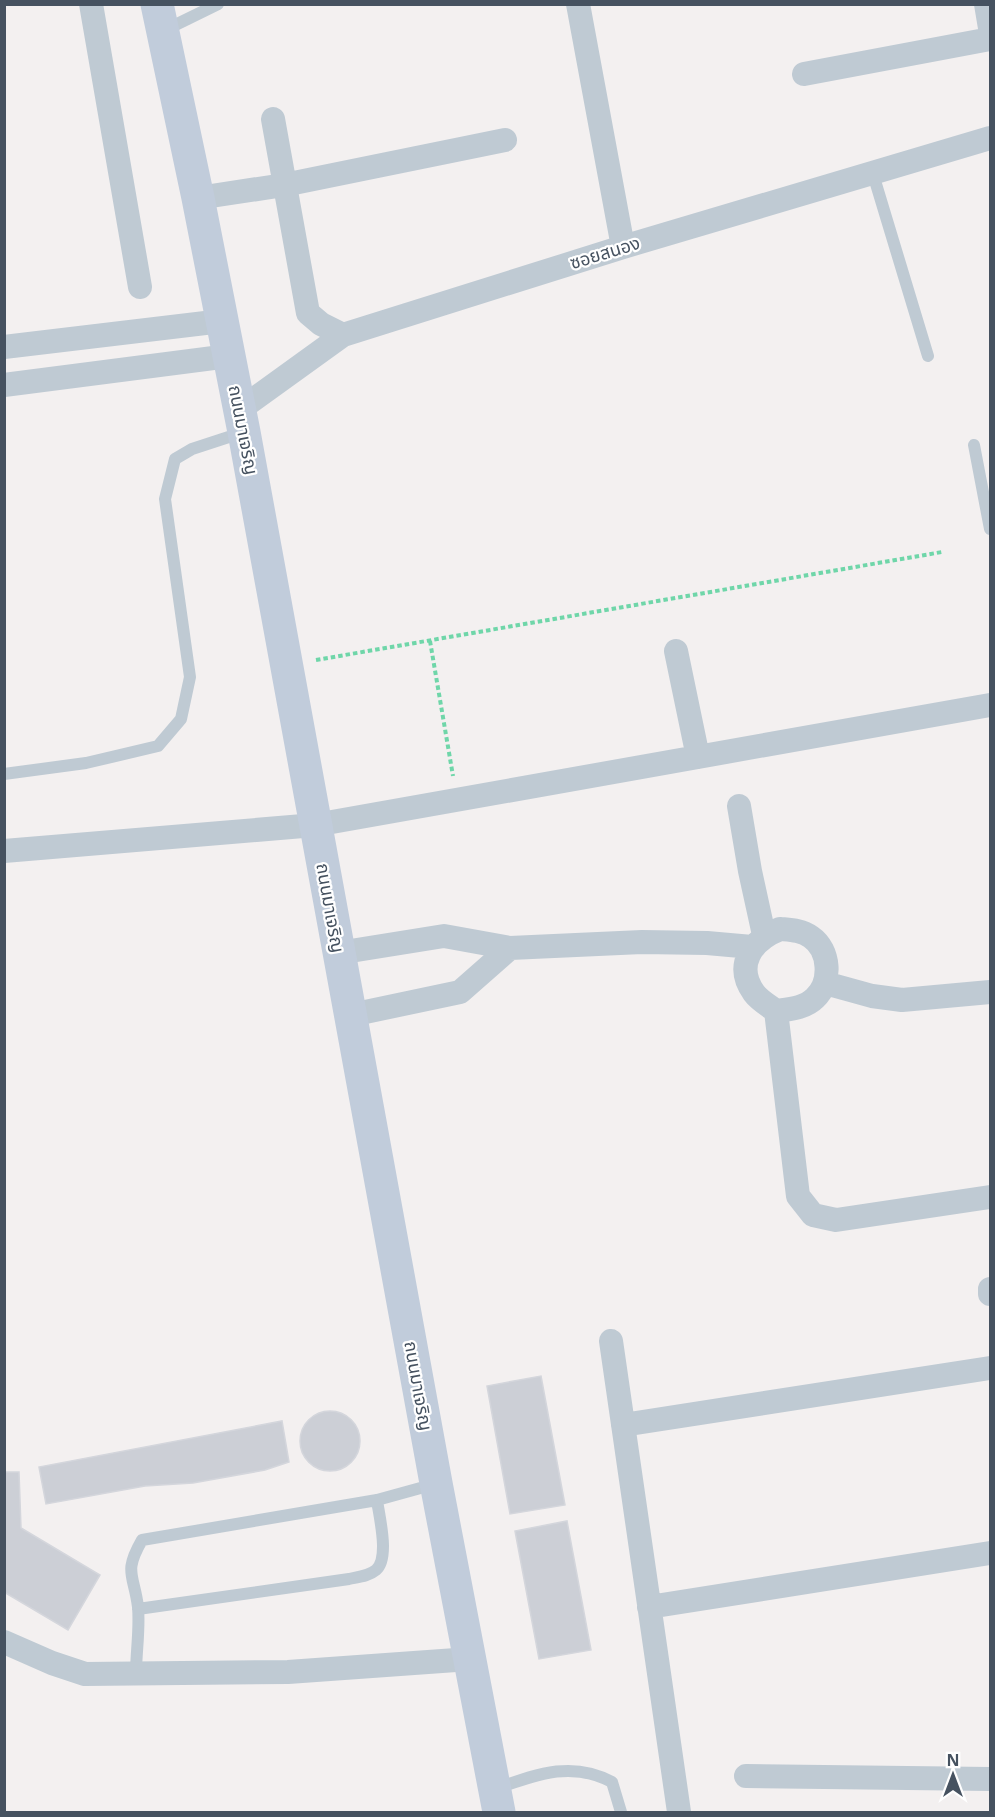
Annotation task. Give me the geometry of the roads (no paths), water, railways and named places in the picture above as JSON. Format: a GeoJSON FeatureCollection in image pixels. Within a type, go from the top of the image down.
{"type":"FeatureCollection","features":[{"type":"Feature","properties":{"kind":"main road","name":"ถนนมาเจริญ"},"geometry":{"type":"LineString","coordinates":[[159,18],[229,356],[496,1801]]}},
{"type":"Feature","properties":{"kind":"street"},"geometry":{"type":"LineString","coordinates":[[91,4],[140,287]]}},
{"type":"Feature","properties":{"kind":"street"},"geometry":{"type":"LineString","coordinates":[[578,4],[623,247]]}},
{"type":"Feature","properties":{"kind":"street"},"geometry":{"type":"LineString","coordinates":[[986,4],[990,28]]}},
{"type":"Feature","properties":{"kind":"street"},"geometry":{"type":"LineString","coordinates":[[804,74],[990,39]]}},
{"type":"Feature","properties":{"kind":"street"},"geometry":{"type":"LineString","coordinates":[[273,119],[308,313],[321,324],[343,335]]}},
{"type":"Feature","properties":{"kind":"street","name":"ซอยสนอง"},"geometry":{"type":"LineString","coordinates":[[241,421],[343,335],[623,247],[990,138]]}},
{"type":"Feature","properties":{"kind":"street"},"geometry":{"type":"LineString","coordinates":[[198,198],[284,185],[505,140]]}},
{"type":"Feature","properties":{"kind":"street"},"geometry":{"type":"LineString","coordinates":[[4,347],[222,321]]}},
{"type":"Feature","properties":{"kind":"street"},"geometry":{"type":"LineString","coordinates":[[4,385],[229,356]]}},
{"type":"Feature","properties":{"kind":"street"},"geometry":{"type":"LineString","coordinates":[[676,651],[698,757]]}},
{"type":"Feature","properties":{"kind":"street"},"geometry":{"type":"LineString","coordinates":[[4,851],[315,825],[990,705]]}},
{"type":"Feature","properties":{"kind":"street"},"geometry":{"type":"LineString","coordinates":[[739,806],[750,871],[758,941],[746,963],[747,980],[755,995],[776,1011],[798,1196],[813,1215],[836,1220],[990,1197]]}},
{"type":"Feature","properties":{"kind":"street"},"geometry":{"type":"LineString","coordinates":[[338,953],[444,936],[510,948],[642,942],[758,941],[780,929],[797,930],[812,938],[823,951],[827,967],[825,983],[816,998],[801,1007],[776,1011]]}},
{"type":"Feature","properties":{"kind":"street"},"geometry":{"type":"LineString","coordinates":[[351,1015],[460,992],[510,948]]}},
{"type":"Feature","properties":{"kind":"street"},"geometry":{"type":"LineString","coordinates":[[825,983],[872,996],[902,1000],[990,992]]}},
{"type":"Feature","properties":{"kind":"street"},"geometry":{"type":"LineString","coordinates":[[611,1341],[679,1812]]}},
{"type":"Feature","properties":{"kind":"street"},"geometry":{"type":"LineString","coordinates":[[623,1425],[990,1368]]}},
{"type":"Feature","properties":{"kind":"street"},"geometry":{"type":"LineString","coordinates":[[649,1607],[990,1553]]}},
{"type":"Feature","properties":{"kind":"street"},"geometry":{"type":"LineString","coordinates":[[4,1642],[52,1663],[85,1674],[288,1672],[470,1659]]}},
{"type":"Feature","properties":{"kind":"street"},"geometry":{"type":"LineString","coordinates":[[746,1776],[990,1779]]}},
{"type":"Feature","properties":{"kind":"lane"},"geometry":{"type":"LineString","coordinates":[[159,18],[218,4]]}},
{"type":"Feature","properties":{"kind":"lane"},"geometry":{"type":"LineString","coordinates":[[873,174],[928,356]]}},
{"type":"Feature","properties":{"kind":"lane"},"geometry":{"type":"LineString","coordinates":[[4,774],[86,763],[158,746],[181,718],[190,677],[165,499],[175,459],[241,421]]}},
{"type":"Feature","properties":{"kind":"lane"},"geometry":{"type":"LineString","coordinates":[[974,445],[990,526]]}},
{"type":"Feature","properties":{"kind":"lane"},"geometry":{"type":"LineString","coordinates":[[135,1674],[138,1609],[130,1574],[132,1558],[142,1540],[377,1500],[436,1483]]}},
{"type":"Feature","properties":{"kind":"lane"},"geometry":{"type":"LineString","coordinates":[[138,1609],[349,1579],[370,1574],[378,1568],[382,1560],[382,1531],[377,1500]]}},
{"type":"Feature","properties":{"kind":"lane"},"geometry":{"type":"LineString","coordinates":[[496,1801],[542,1773],[581,1770],[597,1773],[612,1782],[621,1812]]}}]}
